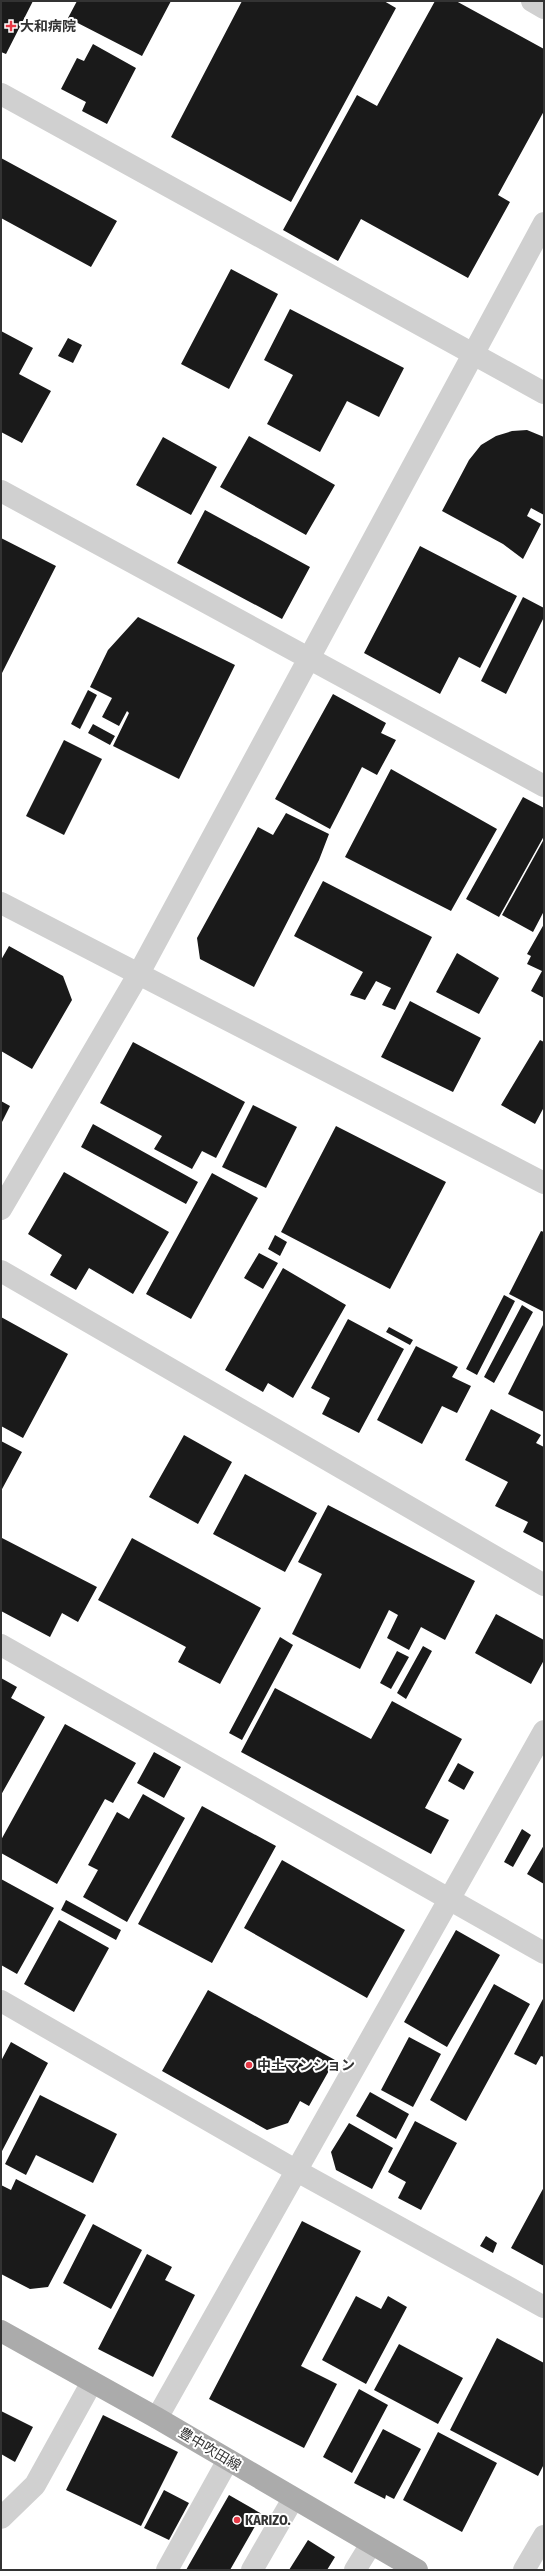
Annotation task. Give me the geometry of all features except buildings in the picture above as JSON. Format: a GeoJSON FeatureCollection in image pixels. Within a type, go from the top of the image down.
{"type":"FeatureCollection","features":[{"type":"Feature","properties":{"kind":"main road","name":"豊中吹田線"},"geometry":{"type":"LineString","coordinates":[[1,2331],[157,2418],[293,2499],[417,2570]]}},
{"type":"Feature","properties":{"kind":"street"},"geometry":{"type":"LineString","coordinates":[[532,1],[544,8]]}},
{"type":"Feature","properties":{"kind":"street"},"geometry":{"type":"LineString","coordinates":[[1,94],[544,393]]}},
{"type":"Feature","properties":{"kind":"street"},"geometry":{"type":"LineString","coordinates":[[1,1209],[138,974],[544,223]]}},
{"type":"Feature","properties":{"kind":"street"},"geometry":{"type":"LineString","coordinates":[[1,491],[544,786]]}},
{"type":"Feature","properties":{"kind":"street"},"geometry":{"type":"LineString","coordinates":[[1,903],[544,1183]]}},
{"type":"Feature","properties":{"kind":"street"},"geometry":{"type":"LineString","coordinates":[[1,1271],[544,1585]]}},
{"type":"Feature","properties":{"kind":"street"},"geometry":{"type":"LineString","coordinates":[[1,1645],[544,1953]]}},
{"type":"Feature","properties":{"kind":"street"},"geometry":{"type":"LineString","coordinates":[[157,2418],[297,2171],[448,1898],[544,1731]]}},
{"type":"Feature","properties":{"kind":"street"},"geometry":{"type":"LineString","coordinates":[[1,2001],[297,2171],[544,2307]]}},
{"type":"Feature","properties":{"kind":"street"},"geometry":{"type":"LineString","coordinates":[[1,2518],[35,2485],[92,2382]]}},
{"type":"Feature","properties":{"kind":"street"},"geometry":{"type":"LineString","coordinates":[[167,2570],[228,2460]]}},
{"type":"Feature","properties":{"kind":"street"},"geometry":{"type":"LineString","coordinates":[[252,2570],[293,2499]]}},
{"type":"Feature","properties":{"kind":"street"},"geometry":{"type":"LineString","coordinates":[[524,2570],[544,2536]]}},
{"type":"Feature","properties":{"kind":"street"},"geometry":{"type":"LineString","coordinates":[[355,2570],[371,2544]]}},
{"type":"Feature","properties":{"kind":"place","name":"大和病院"},"geometry":{"type":"Point","coordinates":[11,26]}},
{"type":"Feature","properties":{"kind":"place","name":"中土マンション"},"geometry":{"type":"Point","coordinates":[249,2065]}},
{"type":"Feature","properties":{"kind":"place","name":"KARIZO."},"geometry":{"type":"Point","coordinates":[237,2520]}}]}
